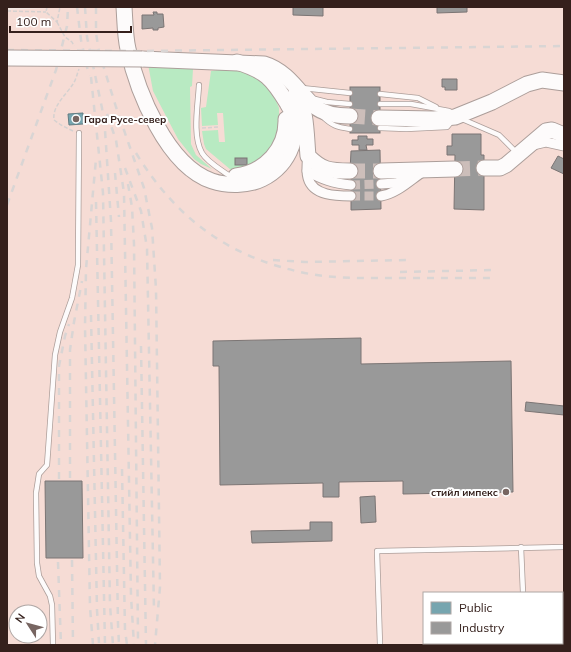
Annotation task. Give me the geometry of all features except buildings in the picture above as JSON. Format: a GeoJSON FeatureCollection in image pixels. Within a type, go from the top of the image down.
{"type":"FeatureCollection","features":[{"type":"Feature","properties":{"kind":"highway"},"geometry":{"type":"LineString","coordinates":[[124,7],[128,49],[144,101],[162,136],[178,155],[195,171],[212,181],[235,184],[253,182],[272,174],[283,162],[290,151],[294,142],[296,131],[291,107],[275,85],[262,72],[237,62]]}},
{"type":"Feature","properties":{"kind":"highway"},"geometry":{"type":"LineString","coordinates":[[126,36],[129,22],[135,7]]}},
{"type":"Feature","properties":{"kind":"highway"},"geometry":{"type":"LineString","coordinates":[[7,58],[142,59],[264,64],[279,71],[296,86],[314,106],[339,116],[350,116]]}},
{"type":"Feature","properties":{"kind":"highway"},"geometry":{"type":"LineString","coordinates":[[380,117],[434,119],[456,117],[492,102],[527,84],[542,80],[564,83]]}},
{"type":"Feature","properties":{"kind":"highway"},"geometry":{"type":"LineString","coordinates":[[296,86],[306,122],[308,156],[318,166],[350,178]]}},
{"type":"Feature","properties":{"kind":"highway"},"geometry":{"type":"LineString","coordinates":[[178,155],[202,171],[215,175],[231,177],[246,175],[263,166],[280,148],[284,137],[286,125],[284,98]]}},
{"type":"Feature","properties":{"kind":"highway"},"geometry":{"type":"LineString","coordinates":[[484,168],[500,168],[506,165],[546,131],[552,130],[564,135]]}},
{"type":"Feature","properties":{"kind":"highway"},"geometry":{"type":"LineString","coordinates":[[381,177],[427,169],[455,169]]}},
{"type":"Feature","properties":{"kind":"street"},"geometry":{"type":"LineString","coordinates":[[523,151],[546,142],[564,146]]}},
{"type":"Feature","properties":{"kind":"street"},"geometry":{"type":"LineString","coordinates":[[308,156],[308,178],[316,189],[336,196],[351,196]]}},
{"type":"Feature","properties":{"kind":"street"},"geometry":{"type":"LineString","coordinates":[[381,196],[390,194],[400,189],[427,169]]}},
{"type":"Feature","properties":{"kind":"street"},"geometry":{"type":"LineString","coordinates":[[307,171],[334,183],[350,178]]}},
{"type":"Feature","properties":{"kind":"street"},"geometry":{"type":"LineString","coordinates":[[381,177],[395,183],[412,179]]}},
{"type":"Feature","properties":{"kind":"lane"},"geometry":{"type":"LineString","coordinates":[[199,85],[196,128],[197,142],[203,153],[231,177]]}},
{"type":"Feature","properties":{"kind":"lane"},"geometry":{"type":"LineString","coordinates":[[296,86],[350,93]]}},
{"type":"Feature","properties":{"kind":"lane"},"geometry":{"type":"LineString","coordinates":[[296,86],[350,116]]}},
{"type":"Feature","properties":{"kind":"lane"},"geometry":{"type":"LineString","coordinates":[[380,94],[418,98],[442,110]]}},
{"type":"Feature","properties":{"kind":"lane"},"geometry":{"type":"LineString","coordinates":[[380,117],[411,104],[454,112],[470,111]]}},
{"type":"Feature","properties":{"kind":"lane"},"geometry":{"type":"LineString","coordinates":[[456,117],[499,135],[523,151]]}},
{"type":"Feature","properties":{"kind":"lane"},"geometry":{"type":"LineString","coordinates":[[53,645],[52,605],[50,596],[39,576],[37,563],[36,493],[40,474],[48,465],[55,355],[60,332],[72,298],[78,265],[79,133]]}},
{"type":"Feature","properties":{"kind":"lane"},"geometry":{"type":"LineString","coordinates":[[520,547],[523,592]]}},
{"type":"Feature","properties":{"kind":"lane"},"geometry":{"type":"LineString","coordinates":[[380,645],[377,550],[564,547]]}},
{"type":"Feature","properties":{"kind":"path"},"geometry":{"type":"LineString","coordinates":[[46,12],[47,7]]}},
{"type":"Feature","properties":{"kind":"path"},"geometry":{"type":"LineString","coordinates":[[57,22],[60,7]]}},
{"type":"Feature","properties":{"kind":"path"},"geometry":{"type":"LineString","coordinates":[[7,11],[46,12],[57,22],[64,37],[72,42],[76,50]]}},
{"type":"Feature","properties":{"kind":"path"},"geometry":{"type":"LineString","coordinates":[[79,67],[74,84],[62,98],[53,115],[54,120],[61,125],[79,133]]}},
{"type":"Feature","properties":{"kind":"path"},"geometry":{"type":"LineString","coordinates":[[196,128],[220,127]]}},
{"type":"Feature","properties":{"kind":"shaded area"},"geometry":{"type":"Polygon","coordinates":[[[49,7],[564,7],[564,645],[7,645],[7,10],[49,7]]]}},
{"type":"Feature","properties":{"kind":"green space"},"geometry":{"type":"Polygon","coordinates":[[[174,63],[193,69],[192,86],[190,87],[191,144],[196,155],[212,169],[194,159],[178,139],[153,91],[148,64],[174,63]]]}},
{"type":"Feature","properties":{"kind":"green space"},"geometry":{"type":"Polygon","coordinates":[[[239,69],[259,78],[272,91],[279,108],[279,126],[274,144],[266,156],[253,166],[239,171],[231,170],[206,149],[202,131],[218,130],[219,142],[225,142],[223,113],[217,113],[218,125],[202,126],[201,108],[206,107],[211,71],[239,69]]]}},
{"type":"Feature","properties":{"kind":"tunnel"},"geometry":{"type":"LineString","coordinates":[[350,116],[379,118]]}},
{"type":"Feature","properties":{"kind":"tunnel"},"geometry":{"type":"LineString","coordinates":[[455,169],[484,168]]}},
{"type":"Feature","properties":{"kind":"tunnel"},"geometry":{"type":"LineString","coordinates":[[350,171],[381,171]]}},
{"type":"Feature","properties":{"kind":"tunnel"},"geometry":{"type":"LineString","coordinates":[[351,185],[381,184]]}},
{"type":"Feature","properties":{"kind":"tunnel"},"geometry":{"type":"LineString","coordinates":[[351,196],[381,196]]}},
{"type":"Feature","properties":{"kind":"railway"},"geometry":{"type":"LineString","coordinates":[[7,205],[56,70],[67,26],[68,7]]}},
{"type":"Feature","properties":{"kind":"railway"},"geometry":{"type":"LineString","coordinates":[[77,7],[81,40],[89,76]]}},
{"type":"Feature","properties":{"kind":"railway"},"geometry":{"type":"LineString","coordinates":[[85,7],[87,37],[102,108],[105,130],[111,221],[119,645]]}},
{"type":"Feature","properties":{"kind":"railway"},"geometry":{"type":"LineString","coordinates":[[96,7],[96,33],[99,52],[144,188],[152,228],[156,289],[160,587],[155,645]]}},
{"type":"Feature","properties":{"kind":"railway"},"geometry":{"type":"LineString","coordinates":[[7,50],[143,51],[564,46]]}},
{"type":"Feature","properties":{"kind":"railway"},"geometry":{"type":"LineString","coordinates":[[91,77],[103,193],[110,605],[113,645]]}},
{"type":"Feature","properties":{"kind":"railway"},"geometry":{"type":"LineString","coordinates":[[107,114],[116,140],[124,193],[131,596],[134,645]]}},
{"type":"Feature","properties":{"kind":"railway"},"geometry":{"type":"LineString","coordinates":[[136,153],[152,177],[169,198],[188,217],[231,247],[255,258],[282,267],[310,274],[331,277],[494,278]]}},
{"type":"Feature","properties":{"kind":"railway"},"geometry":{"type":"LineString","coordinates":[[93,645],[90,607],[85,326],[86,269],[96,159]]}},
{"type":"Feature","properties":{"kind":"railway"},"geometry":{"type":"LineString","coordinates":[[125,168],[141,211],[147,248],[154,610]]}},
{"type":"Feature","properties":{"kind":"railway"},"geometry":{"type":"LineString","coordinates":[[115,173],[119,217]]}},
{"type":"Feature","properties":{"kind":"railway"},"geometry":{"type":"LineString","coordinates":[[128,184],[132,207],[134,244],[138,639]]}},
{"type":"Feature","properties":{"kind":"railway"},"geometry":{"type":"LineString","coordinates":[[96,202],[105,645]]}},
{"type":"Feature","properties":{"kind":"railway"},"geometry":{"type":"LineString","coordinates":[[273,260],[305,262],[406,260]]}},
{"type":"Feature","properties":{"kind":"railway"},"geometry":{"type":"LineString","coordinates":[[400,272],[494,270]]}},
{"type":"Feature","properties":{"kind":"railway"},"geometry":{"type":"LineString","coordinates":[[70,478],[70,350],[82,281]]}},
{"type":"Feature","properties":{"kind":"railway"},"geometry":{"type":"LineString","coordinates":[[91,315],[99,643]]}},
{"type":"Feature","properties":{"kind":"railway"},"geometry":{"type":"LineString","coordinates":[[59,479],[59,366],[69,324]]}},
{"type":"Feature","properties":{"kind":"railway"},"geometry":{"type":"LineString","coordinates":[[141,346],[146,645]]}},
{"type":"Feature","properties":{"kind":"railway"},"geometry":{"type":"LineString","coordinates":[[122,469],[125,630],[127,645]]}},
{"type":"Feature","properties":{"kind":"railway"},"geometry":{"type":"LineString","coordinates":[[72,560],[73,645]]}},
{"type":"Feature","properties":{"kind":"railway"},"geometry":{"type":"LineString","coordinates":[[58,562],[61,645]]}},
{"type":"Feature","properties":{"kind":"place","name":"Гара Русе-север"},"geometry":{"type":"Point","coordinates":[76,119]}},
{"type":"Feature","properties":{"kind":"place","name":"стийл импекс"},"geometry":{"type":"Point","coordinates":[506,492]}}]}
